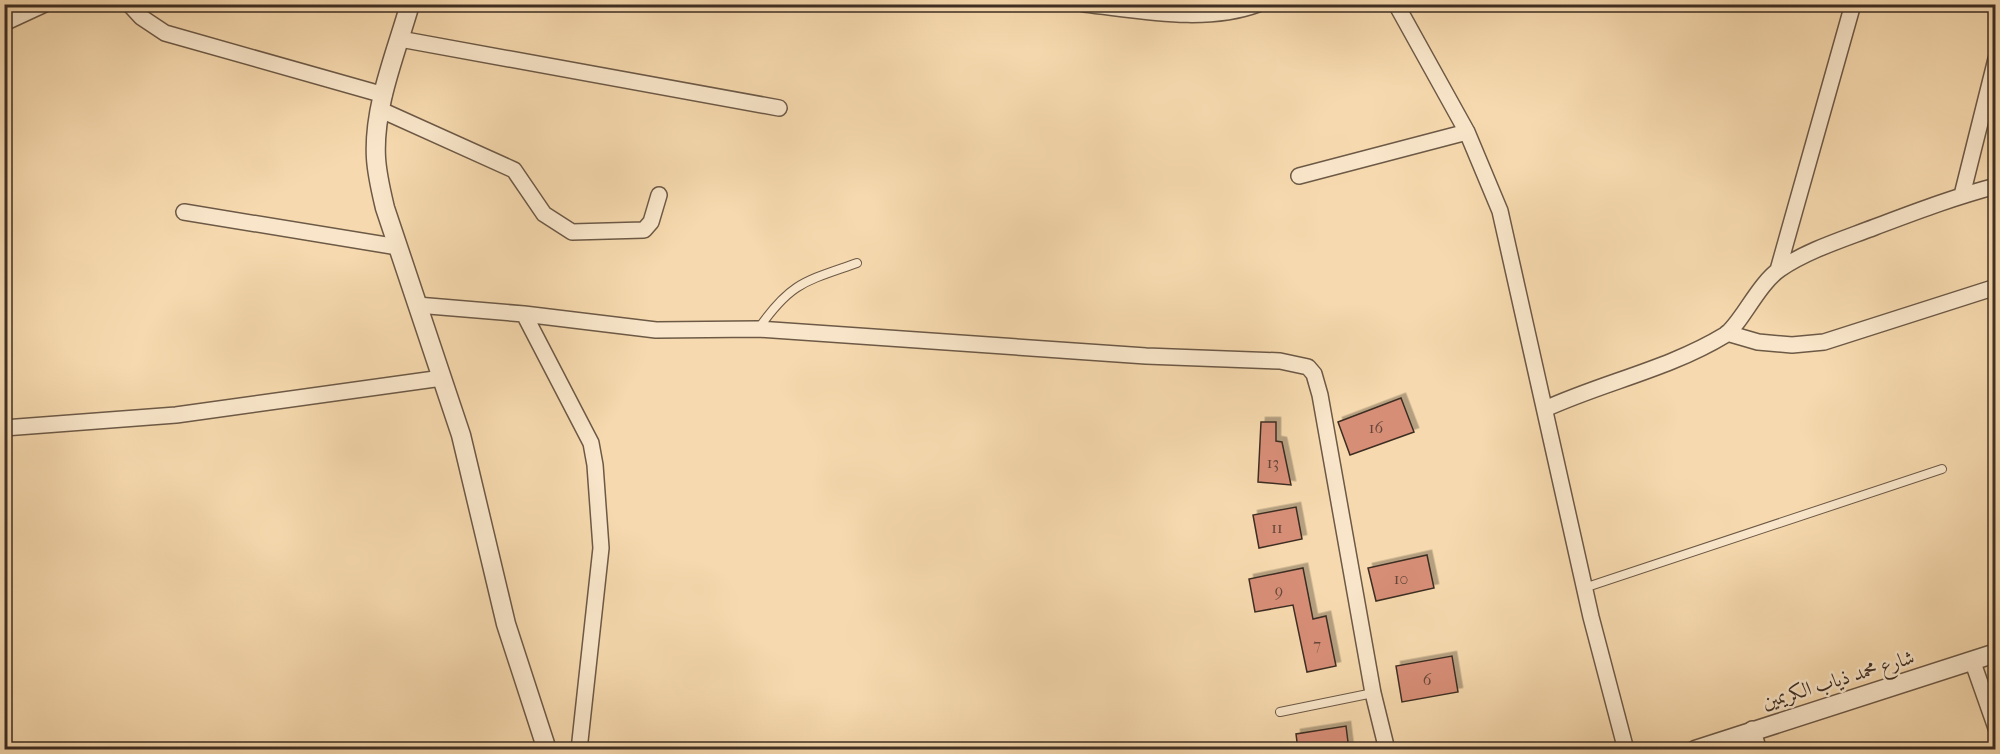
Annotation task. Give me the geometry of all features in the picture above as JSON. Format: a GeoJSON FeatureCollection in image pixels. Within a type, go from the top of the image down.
{"type":"FeatureCollection","features":[{"type":"Feature","properties":{"kind":"street"},"geometry":{"type":"LineString","coordinates":[[4,23],[45,4]]}},
{"type":"Feature","properties":{"kind":"street"},"geometry":{"type":"LineString","coordinates":[[129,4],[141,17],[165,33],[382,103],[514,170],[544,214],[572,232],[644,230],[651,222],[659,195]]}},
{"type":"Feature","properties":{"kind":"street"},"geometry":{"type":"LineString","coordinates":[[410,4],[382,103],[375,156],[377,173],[385,208],[473,478],[506,624],[547,750]]}},
{"type":"Feature","properties":{"kind":"street"},"geometry":{"type":"LineString","coordinates":[[1084,4],[1213,14],[1244,10],[1258,4]]}},
{"type":"Feature","properties":{"kind":"street"},"geometry":{"type":"LineString","coordinates":[[1396,4],[1467,132],[1500,211],[1584,588],[1626,750]]}},
{"type":"Feature","properties":{"kind":"street"},"geometry":{"type":"LineString","coordinates":[[1778,270],[1852,4]]}},
{"type":"Feature","properties":{"kind":"street"},"geometry":{"type":"LineString","coordinates":[[400,39],[779,108]]}},
{"type":"Feature","properties":{"kind":"street"},"geometry":{"type":"LineString","coordinates":[[1962,195],[1995,59]]}},
{"type":"Feature","properties":{"kind":"street"},"geometry":{"type":"LineString","coordinates":[[1299,176],[1467,132]]}},
{"type":"Feature","properties":{"kind":"street"},"geometry":{"type":"LineString","coordinates":[[1545,409],[1588,389],[1664,366],[1727,333],[1754,296],[1778,270],[1840,241],[1962,195],[1995,186]]}},
{"type":"Feature","properties":{"kind":"street"},"geometry":{"type":"LineString","coordinates":[[184,212],[398,247]]}},
{"type":"Feature","properties":{"kind":"street"},"geometry":{"type":"LineString","coordinates":[[1727,333],[1758,342],[1792,345],[1824,342],[1995,287]]}},
{"type":"Feature","properties":{"kind":"street"},"geometry":{"type":"LineString","coordinates":[[417,305],[524,314],[656,330],[758,329],[1146,356],[1280,361],[1308,367],[1314,374],[1320,395],[1373,693],[1387,750]]}},
{"type":"Feature","properties":{"kind":"street"},"geometry":{"type":"LineString","coordinates":[[524,314],[591,443],[596,465],[602,548],[579,750]]}},
{"type":"Feature","properties":{"kind":"street"},"geometry":{"type":"LineString","coordinates":[[4,428],[176,415],[442,378]]}},
{"type":"Feature","properties":{"kind":"street","name":"شارع محمد ذياب الكريمين"},"geometry":{"type":"LineString","coordinates":[[1695,750],[1752,729],[1995,653]]}},
{"type":"Feature","properties":{"kind":"street"},"geometry":{"type":"LineString","coordinates":[[1972,660],[1995,728]]}},
{"type":"Feature","properties":{"kind":"street"},"geometry":{"type":"LineString","coordinates":[[1752,729],[1759,750]]}},
{"type":"Feature","properties":{"kind":"lane"},"geometry":{"type":"LineString","coordinates":[[758,329],[788,291],[805,281],[856,263]]}},
{"type":"Feature","properties":{"kind":"lane"},"geometry":{"type":"LineString","coordinates":[[1584,588],[1942,469]]}},
{"type":"Feature","properties":{"kind":"lane"},"geometry":{"type":"LineString","coordinates":[[1280,712],[1373,693]]}},
{"type":"Feature","properties":{"kind":"building"},"geometry":{"type":"Polygon","coordinates":[[[1401,398],[1414,432],[1350,455],[1338,422],[1401,398]]]}},
{"type":"Feature","properties":{"kind":"building"},"geometry":{"type":"Polygon","coordinates":[[[1261,422],[1276,422],[1276,441],[1282,442],[1291,485],[1258,482],[1261,422]]]}},
{"type":"Feature","properties":{"kind":"building"},"geometry":{"type":"Polygon","coordinates":[[[1296,507],[1302,539],[1259,548],[1253,515],[1296,507]]]}},
{"type":"Feature","properties":{"kind":"building"},"geometry":{"type":"Polygon","coordinates":[[[1427,555],[1434,588],[1376,601],[1368,568],[1427,555]]]}},
{"type":"Feature","properties":{"kind":"building"},"geometry":{"type":"Polygon","coordinates":[[[1303,568],[1313,619],[1326,616],[1336,666],[1307,672],[1293,605],[1255,612],[1249,579],[1303,568]]]}},
{"type":"Feature","properties":{"kind":"building"},"geometry":{"type":"Polygon","coordinates":[[[1452,656],[1458,692],[1402,702],[1396,666],[1452,656]]]}},
{"type":"Feature","properties":{"kind":"building"},"geometry":{"type":"Polygon","coordinates":[[[1346,726],[1349,750],[1298,750],[1296,734],[1346,726]]]}}]}
